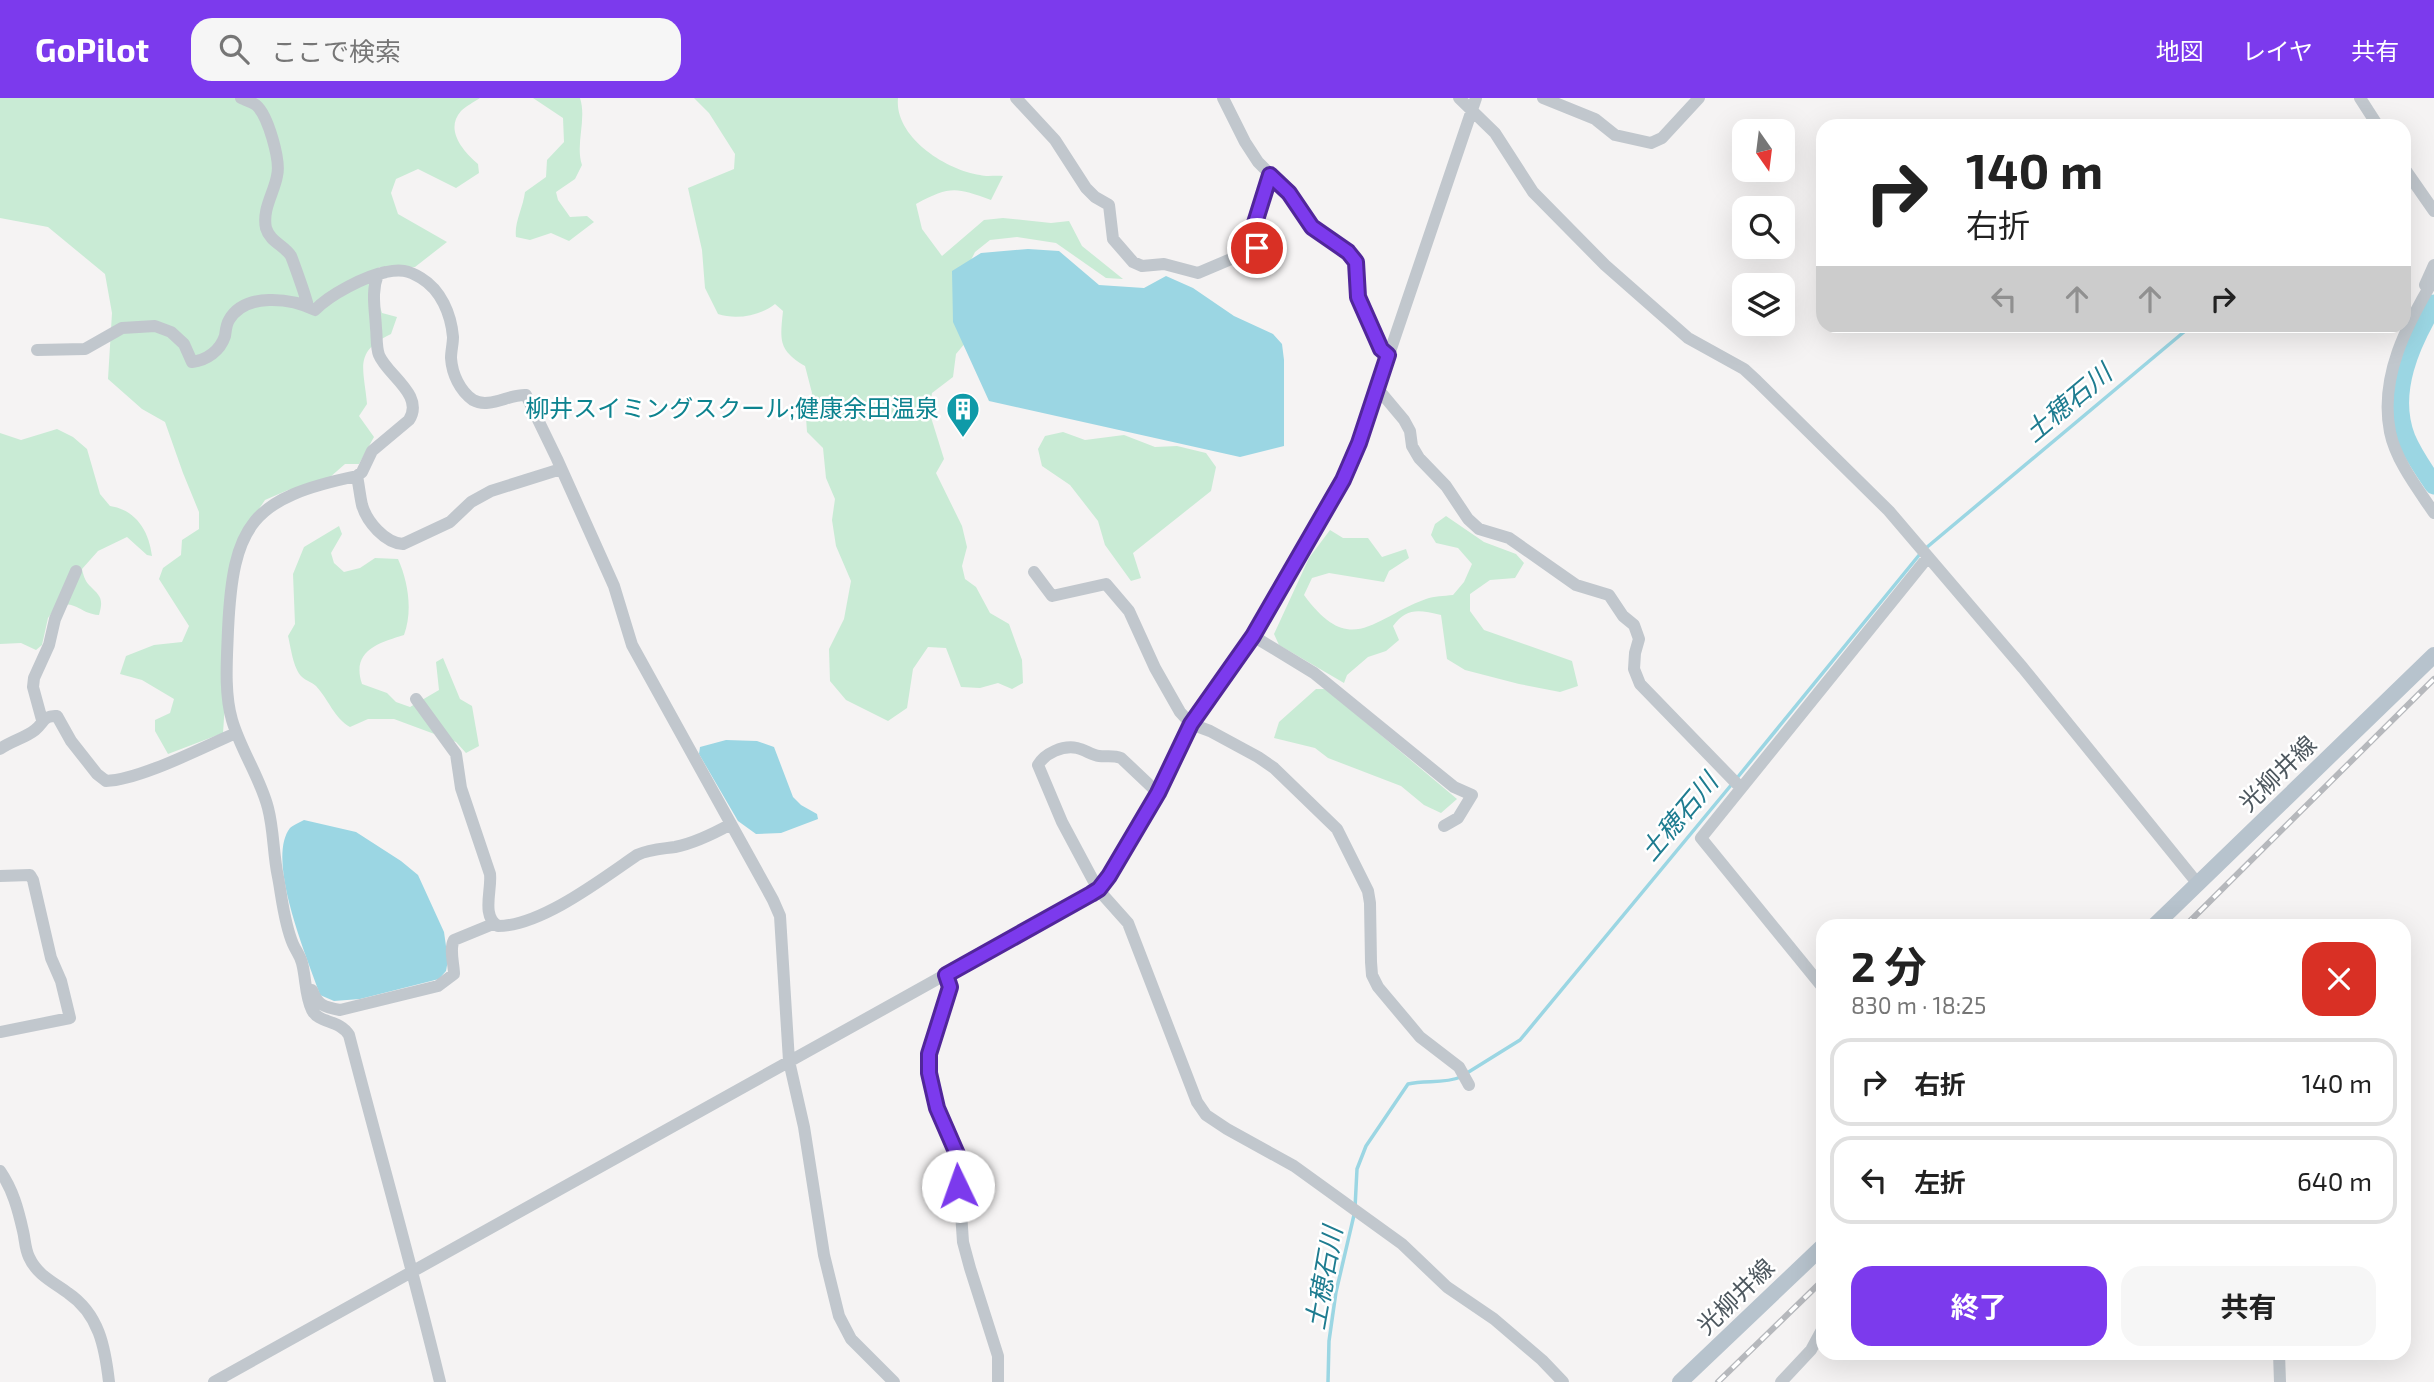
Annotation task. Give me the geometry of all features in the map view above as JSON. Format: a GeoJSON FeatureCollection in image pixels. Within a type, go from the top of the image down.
{"type":"FeatureCollection","features":[{"type":"Feature","properties":{"kind":"main road","name":"光柳井線"},"geometry":{"type":"LineString","coordinates":[[2161,919],[2434,655]]}},
{"type":"Feature","properties":{"kind":"main road","name":"光柳井線"},"geometry":{"type":"LineString","coordinates":[[1680,1382],[1816,1253]]}},
{"type":"Feature","properties":{"kind":"street"},"geometry":{"type":"LineString","coordinates":[[241,98],[256,105],[265,118],[278,166],[266,209],[266,228],[273,240],[291,256],[308,300],[308,307]]}},
{"type":"Feature","properties":{"kind":"street"},"geometry":{"type":"LineString","coordinates":[[1016,98],[1055,141],[1086,188],[1109,205],[1113,239],[1133,262],[1142,266],[1164,264],[1198,273],[1257,248],[1255,223],[1270,175]]}},
{"type":"Feature","properties":{"kind":"street"},"geometry":{"type":"LineString","coordinates":[[1223,98],[1258,162],[1289,193],[1312,227],[1348,252],[1356,262],[1358,297],[1381,349],[1388,355]]}},
{"type":"Feature","properties":{"kind":"street"},"geometry":{"type":"LineString","coordinates":[[1459,98],[1474,104],[1533,192],[1573,234],[1688,338],[1744,369],[1889,511],[2092,752],[2198,884]]}},
{"type":"Feature","properties":{"kind":"street"},"geometry":{"type":"LineString","coordinates":[[1543,98],[1595,119],[1615,135],[1651,143],[1662,138],[1699,98]]}},
{"type":"Feature","properties":{"kind":"street"},"geometry":{"type":"LineString","coordinates":[[2360,98],[2374,119]]}},
{"type":"Feature","properties":{"kind":"street"},"geometry":{"type":"LineString","coordinates":[[214,1382],[1099,889],[1158,793],[1191,724],[1253,636],[1343,480],[1378,389],[1474,104]]}},
{"type":"Feature","properties":{"kind":"street"},"geometry":{"type":"LineString","coordinates":[[2411,177],[2434,211]]}},
{"type":"Feature","properties":{"kind":"street"},"geometry":{"type":"LineString","coordinates":[[2417,308],[2417,302],[2434,265]]}},
{"type":"Feature","properties":{"kind":"street"},"geometry":{"type":"LineString","coordinates":[[37,350],[85,349],[122,328],[155,326],[171,332],[184,344],[192,362],[202,360],[215,353],[224,339],[227,322],[237,309],[264,300],[294,302],[315,310],[355,282],[378,274],[409,271],[438,291],[451,325],[451,357],[455,378],[462,389],[473,400],[482,403],[518,394],[526,395],[619,601],[632,645],[780,916],[789,1061],[804,1127],[823,1248],[839,1316],[851,1339],[894,1382]]}},
{"type":"Feature","properties":{"kind":"street"},"geometry":{"type":"LineString","coordinates":[[378,274],[374,284],[373,301],[379,354],[406,389],[413,414],[372,451],[362,472],[285,496],[260,515],[249,528],[240,546],[232,579],[227,654],[231,717],[268,809],[285,912],[293,943],[300,955],[311,1008],[316,1017],[344,1027],[349,1035],[381,1160],[414,1271],[440,1382]]}},
{"type":"Feature","properties":{"kind":"street"},"geometry":{"type":"LineString","coordinates":[[2411,320],[2434,279]]}},
{"type":"Feature","properties":{"kind":"street"},"geometry":{"type":"LineString","coordinates":[[2405,333],[2395,362],[2389,403],[2390,433],[2405,469],[2434,513]]}},
{"type":"Feature","properties":{"kind":"street"},"geometry":{"type":"LineString","coordinates":[[1378,389],[1404,419],[1410,431],[1412,446],[1419,458],[1446,486],[1468,519],[1479,529],[1508,538],[1576,585],[1609,595],[1623,616],[1634,625],[1639,639],[1634,669],[1640,684],[1735,783]]}},
{"type":"Feature","properties":{"kind":"street"},"geometry":{"type":"LineString","coordinates":[[356,476],[367,516],[380,533],[396,544],[403,544],[450,522],[471,502],[491,491],[561,469]]}},
{"type":"Feature","properties":{"kind":"street"},"geometry":{"type":"LineString","coordinates":[[1816,979],[1701,838],[1735,783],[1928,557]]}},
{"type":"Feature","properties":{"kind":"street"},"geometry":{"type":"LineString","coordinates":[[42,720],[33,687],[34,678],[76,571]]}},
{"type":"Feature","properties":{"kind":"street"},"geometry":{"type":"LineString","coordinates":[[1034,572],[1052,596],[1106,584],[1129,611],[1155,668],[1180,712],[1191,724],[1210,731],[1275,768],[1337,829],[1368,891],[1372,975],[1378,987],[1420,1037],[1454,1063],[1466,1080]]}},
{"type":"Feature","properties":{"kind":"street"},"geometry":{"type":"LineString","coordinates":[[1253,636],[1314,673],[1454,787],[1472,795],[1458,818],[1444,826]]}},
{"type":"Feature","properties":{"kind":"street"},"geometry":{"type":"LineString","coordinates":[[416,699],[456,754],[461,788],[490,874],[492,884],[488,906],[493,924]]}},
{"type":"Feature","properties":{"kind":"street"},"geometry":{"type":"LineString","coordinates":[[0,749],[34,731],[42,720],[52,715],[57,716],[71,741],[97,774],[107,782],[135,776],[236,733]]}},
{"type":"Feature","properties":{"kind":"street"},"geometry":{"type":"LineString","coordinates":[[1158,793],[1115,755],[1097,756],[1070,748],[1043,757],[1038,765],[1062,822],[1099,889],[1128,923],[1190,1091],[1206,1115],[1294,1166],[1402,1244],[1447,1287],[1494,1319],[1563,1382]]}},
{"type":"Feature","properties":{"kind":"street"},"geometry":{"type":"LineString","coordinates":[[306,986],[311,989],[316,1001],[324,1007],[340,1010],[438,986],[454,974],[451,946],[453,940],[493,924],[506,926],[529,919],[568,900],[637,855],[649,850],[688,844],[731,824]]}},
{"type":"Feature","properties":{"kind":"street"},"geometry":{"type":"LineString","coordinates":[[0,876],[30,875],[33,880],[51,958],[61,981],[70,1018],[0,1032]]}},
{"type":"Feature","properties":{"kind":"street"},"geometry":{"type":"LineString","coordinates":[[946,975],[950,987],[929,1054],[929,1073],[937,1108],[957,1154],[964,1242],[999,1356],[998,1382]]}},
{"type":"Feature","properties":{"kind":"street"},"geometry":{"type":"LineString","coordinates":[[0,1171],[15,1197],[28,1255],[38,1272],[83,1304],[99,1330],[105,1346],[109,1382]]}},
{"type":"Feature","properties":{"kind":"street"},"geometry":{"type":"LineString","coordinates":[[1781,1382],[1811,1350],[1816,1341]]}},
{"type":"Feature","properties":{"kind":"street"},"geometry":{"type":"LineString","coordinates":[[2279,1360],[2280,1382]]}},
{"type":"Feature","properties":{"kind":"green space"},"geometry":{"type":"Polygon","coordinates":[[[0,98],[480,98],[461,111],[455,126],[458,140],[478,164],[479,173],[456,188],[418,169],[396,179],[391,193],[398,214],[447,242],[415,267],[379,267],[372,283],[382,313],[397,317],[391,334],[371,347],[364,362],[367,404],[359,416],[374,437],[359,464],[345,464],[329,478],[265,500],[236,543],[223,733],[168,754],[155,731],[155,720],[170,713],[174,699],[142,680],[120,674],[126,656],[154,645],[182,642],[189,626],[159,579],[163,568],[181,555],[182,540],[199,529],[199,512],[165,422],[142,409],[108,379],[112,313],[105,274],[48,227],[0,218],[0,98]]]}},
{"type":"Feature","properties":{"kind":"green space"},"geometry":{"type":"Polygon","coordinates":[[[533,98],[580,98],[582,165],[575,179],[556,192],[558,200],[570,217],[587,216],[594,222],[569,241],[551,233],[530,240],[516,237],[516,226],[525,192],[546,177],[547,160],[564,142],[563,118],[533,98]]]}},
{"type":"Feature","properties":{"kind":"green space"},"geometry":{"type":"Polygon","coordinates":[[[694,98],[898,98],[904,126],[913,138],[938,159],[967,172],[983,176],[1003,176],[991,200],[953,190],[916,204],[922,229],[942,256],[984,220],[1003,218],[1051,223],[1069,221],[1082,246],[1123,279],[1106,278],[1056,243],[1017,237],[990,240],[975,252],[960,282],[971,336],[956,354],[953,377],[932,393],[929,411],[944,459],[936,473],[962,526],[967,547],[962,566],[965,579],[976,587],[990,613],[1009,624],[1022,660],[1023,683],[1012,689],[998,683],[980,688],[961,687],[946,648],[928,647],[913,669],[907,708],[888,721],[846,700],[830,681],[829,649],[844,619],[851,581],[836,546],[832,520],[835,499],[826,478],[823,448],[807,432],[806,417],[812,393],[805,366],[785,349],[781,330],[783,311],[775,304],[748,316],[718,314],[705,288],[702,250],[688,188],[734,169],[735,154],[709,113],[694,98]]]}},
{"type":"Feature","properties":{"kind":"green space"},"geometry":{"type":"Polygon","coordinates":[[[57,429],[73,437],[87,449],[100,494],[110,506],[127,512],[140,523],[148,538],[152,556],[147,555],[127,537],[98,551],[82,569],[86,582],[100,598],[99,615],[71,605],[58,604],[48,618],[42,645],[36,650],[21,643],[0,644],[0,433],[21,440],[57,429]]]}},
{"type":"Feature","properties":{"kind":"green space"},"geometry":{"type":"Polygon","coordinates":[[[1063,432],[1085,440],[1124,435],[1155,447],[1177,446],[1206,453],[1216,467],[1211,491],[1133,553],[1141,578],[1131,581],[1105,545],[1098,521],[1070,485],[1042,466],[1038,449],[1045,436],[1063,432]]]}},
{"type":"Feature","properties":{"kind":"green space"},"geometry":{"type":"Polygon","coordinates":[[[1446,516],[1484,542],[1516,554],[1524,563],[1515,578],[1490,580],[1470,594],[1470,611],[1484,630],[1572,661],[1578,686],[1560,692],[1465,670],[1447,659],[1441,615],[1426,612],[1414,611],[1398,620],[1393,626],[1399,640],[1386,651],[1368,657],[1347,675],[1344,683],[1279,645],[1274,634],[1309,558],[1330,530],[1343,538],[1368,538],[1382,557],[1406,549],[1409,558],[1389,571],[1384,582],[1329,573],[1312,578],[1304,595],[1335,625],[1349,629],[1363,628],[1426,599],[1453,595],[1464,582],[1472,564],[1458,548],[1436,543],[1431,535],[1435,524],[1446,516]]]}},
{"type":"Feature","properties":{"kind":"green space"},"geometry":{"type":"Polygon","coordinates":[[[339,526],[342,534],[331,553],[334,563],[344,572],[360,568],[375,558],[398,559],[408,596],[404,635],[369,650],[360,664],[362,684],[387,693],[396,702],[410,707],[439,690],[436,662],[443,658],[460,699],[472,706],[479,746],[466,753],[456,742],[394,719],[368,719],[350,727],[340,719],[316,686],[299,673],[288,636],[295,624],[293,574],[304,547],[339,526]]]}},
{"type":"Feature","properties":{"kind":"green space"},"geometry":{"type":"Polygon","coordinates":[[[1316,689],[1326,689],[1457,799],[1441,813],[1424,805],[1401,786],[1328,758],[1315,748],[1274,738],[1279,722],[1316,689]]]}},
{"type":"Feature","properties":{"kind":"water"},"geometry":{"type":"Polygon","coordinates":[[[1028,249],[1059,251],[1099,285],[1144,288],[1166,276],[1193,288],[1234,316],[1273,334],[1282,344],[1284,360],[1284,446],[1240,457],[989,401],[953,322],[952,271],[981,253],[1028,249]]]}},
{"type":"Feature","properties":{"kind":"water"},"geometry":{"type":"Polygon","coordinates":[[[726,740],[757,741],[774,747],[793,797],[817,814],[818,819],[781,833],[756,834],[738,821],[699,754],[700,747],[726,740]]]}},
{"type":"Feature","properties":{"kind":"water"},"geometry":{"type":"Polygon","coordinates":[[[304,820],[356,832],[418,875],[444,932],[448,960],[446,971],[439,979],[360,999],[334,1001],[320,995],[291,910],[282,863],[284,843],[290,828],[304,820]]]}},
{"type":"Feature","properties":{"kind":"waterway"},"geometry":{"type":"LineString","coordinates":[[2434,304],[2410,351],[2401,386],[2400,403],[2406,438],[2434,485]]}},
{"type":"Feature","properties":{"kind":"waterway","name":"土穂石川"},"geometry":{"type":"LineString","coordinates":[[1926,548],[2183,333]]}},
{"type":"Feature","properties":{"kind":"waterway","name":"土穂石川"},"geometry":{"type":"LineString","coordinates":[[1737,778],[1920,554]]}},
{"type":"Feature","properties":{"kind":"waterway","name":"土穂石川"},"geometry":{"type":"LineString","coordinates":[[1467,1073],[1520,1040],[1732,784]]}},
{"type":"Feature","properties":{"kind":"waterway","name":"土穂石川"},"geometry":{"type":"LineString","coordinates":[[1355,1208],[1357,1169],[1366,1146],[1408,1084],[1461,1077]]}},
{"type":"Feature","properties":{"kind":"waterway","name":"土穂石川"},"geometry":{"type":"LineString","coordinates":[[1328,1382],[1329,1341],[1336,1292],[1354,1215]]}},
{"type":"Feature","properties":{"kind":"railway"},"geometry":{"type":"LineString","coordinates":[[2192,919],[2434,679]]}},
{"type":"Feature","properties":{"kind":"railway"},"geometry":{"type":"LineString","coordinates":[[1718,1382],[1816,1287]]}},
{"type":"Feature","properties":{"kind":"place","name":"柳井スイミングスクール;健康余田温泉"},"geometry":{"type":"Point","coordinates":[963,439]}},
{"type":"Feature","properties":{"kind":"route"},"geometry":{"type":"LineString","coordinates":[[958,1186],[957,1154],[937,1108],[929,1073],[929,1054],[950,987],[946,975],[1091,894],[1099,889],[1109,876],[1168,775],[1191,724],[1253,636],[1343,480],[1378,389],[1388,355],[1381,349],[1358,297],[1356,262],[1348,252],[1312,227],[1289,193],[1270,175],[1255,223],[1257,248]]}}]}
